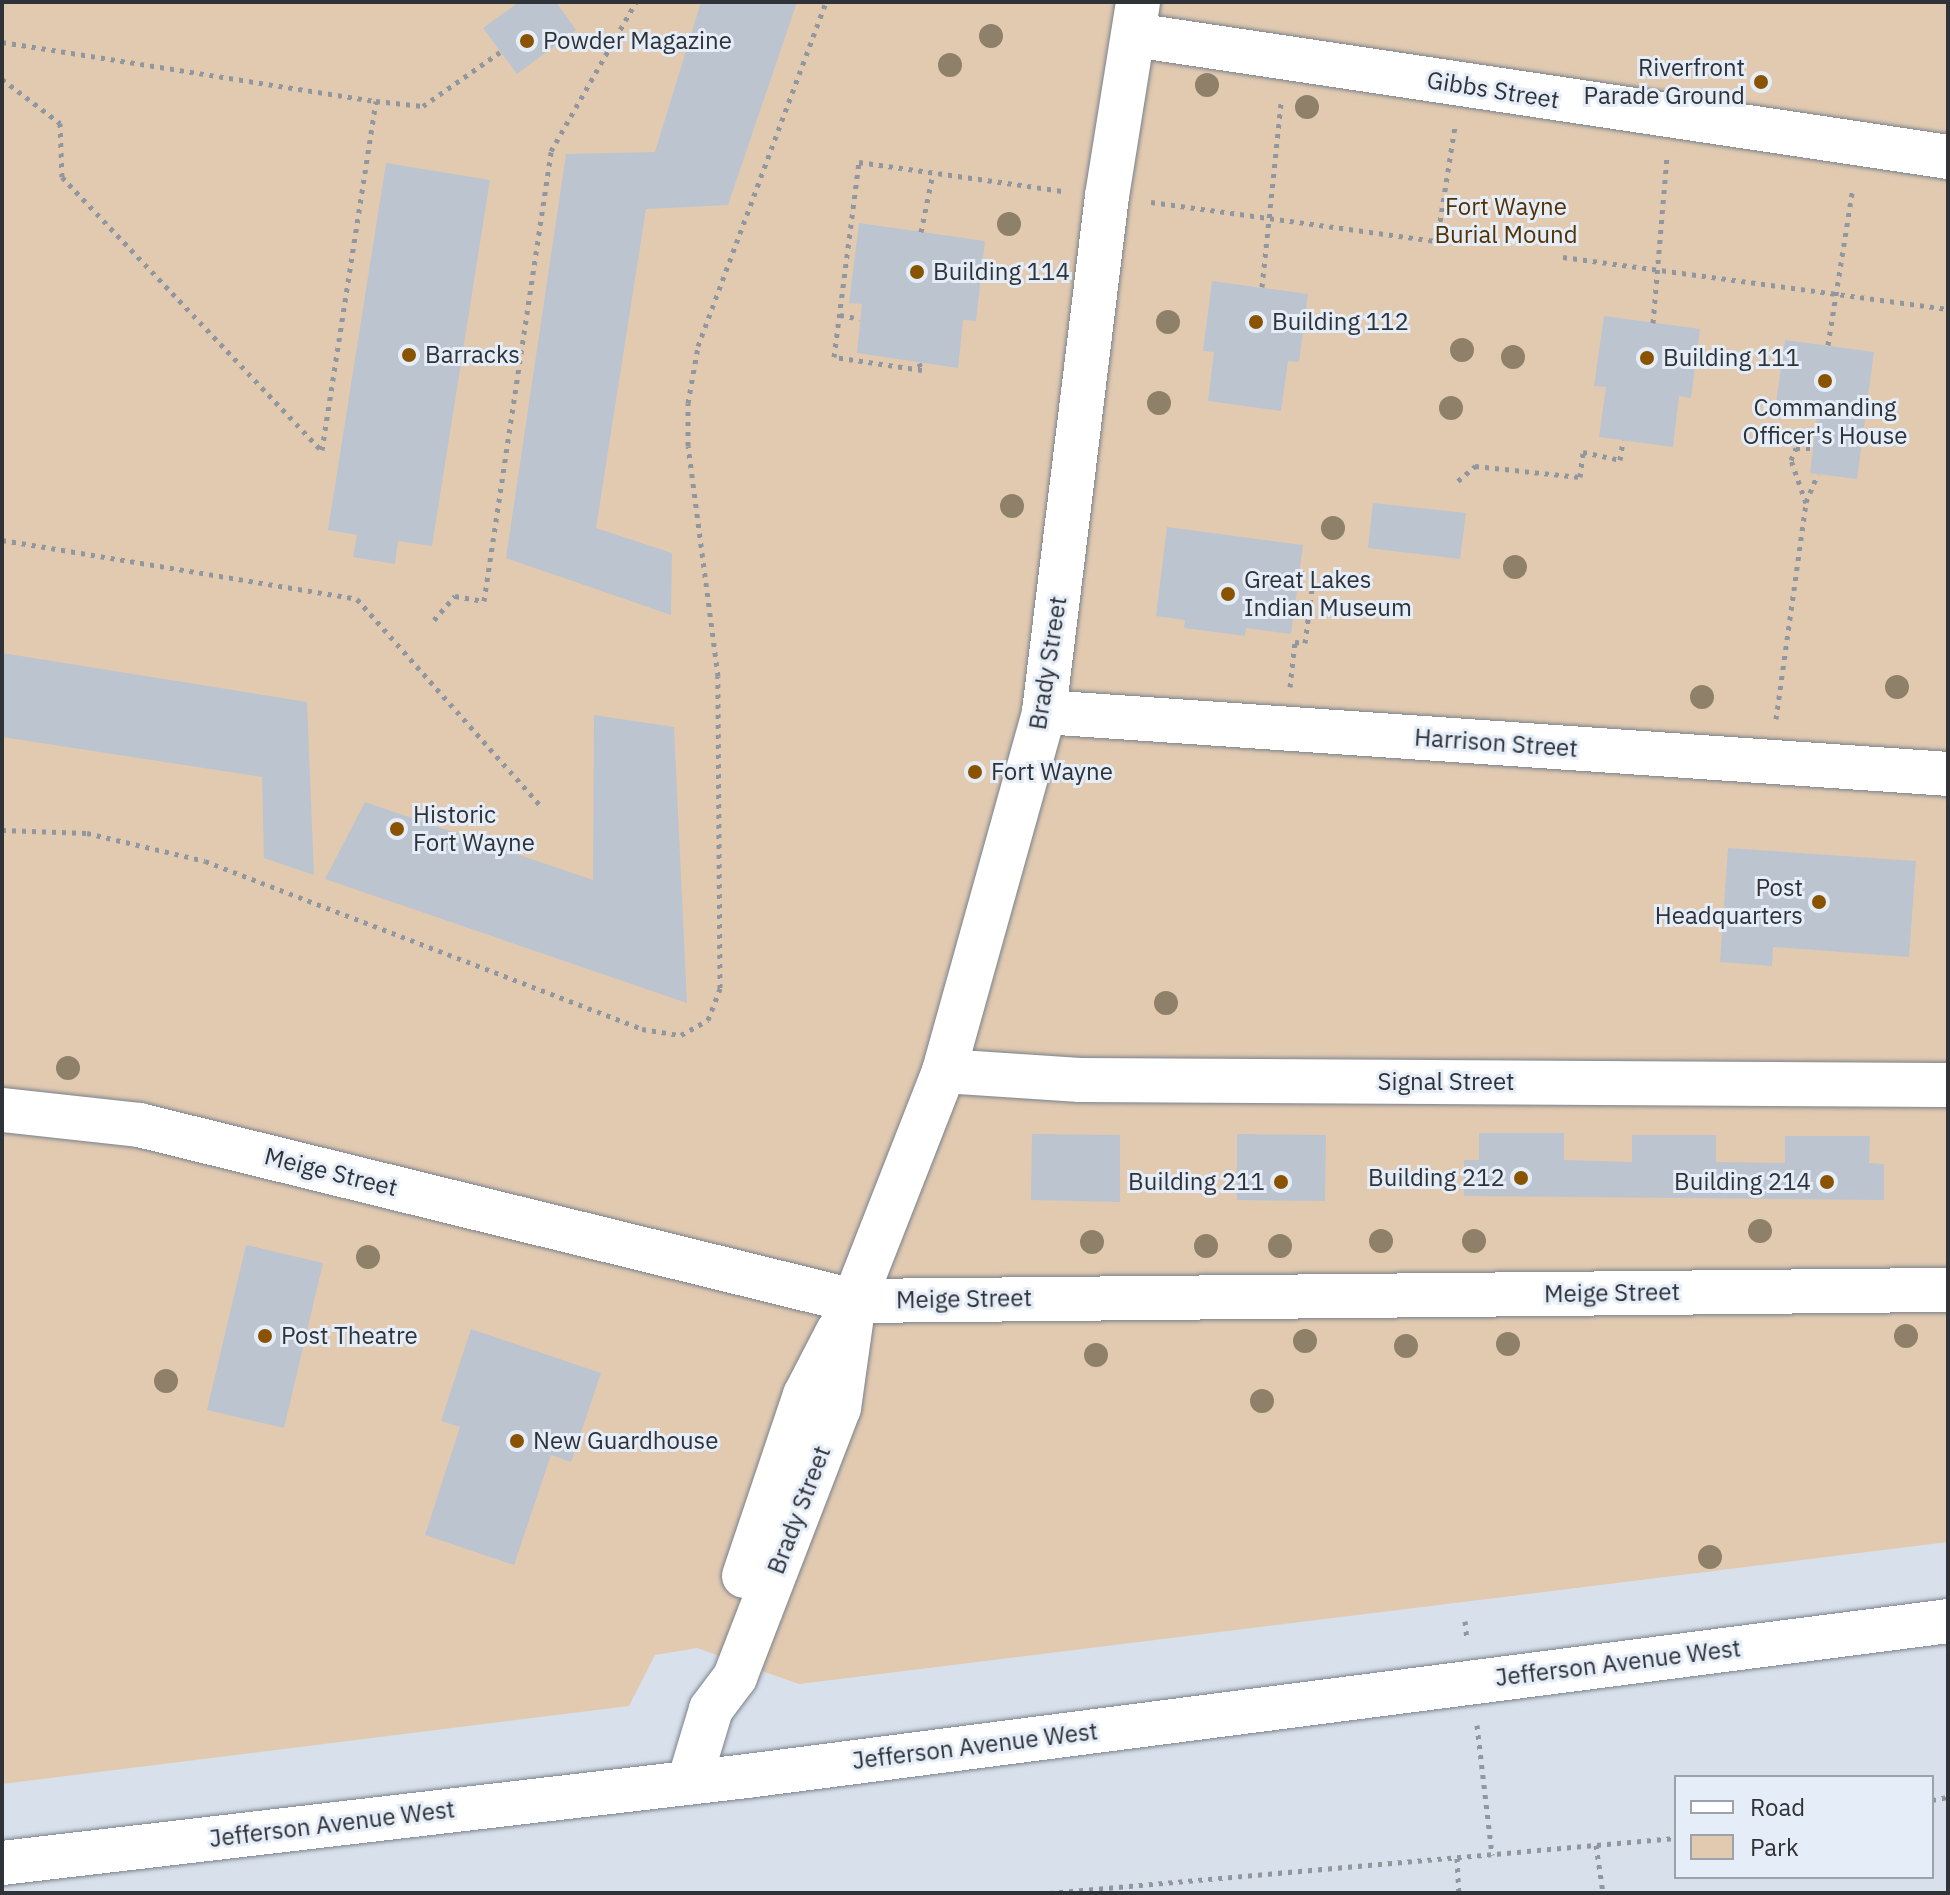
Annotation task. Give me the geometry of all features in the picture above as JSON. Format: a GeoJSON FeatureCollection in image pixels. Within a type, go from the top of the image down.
{"type":"FeatureCollection","features":[{"type":"Feature","properties":{"kind":"street","name":"Gibbs Street"},"geometry":{"type":"LineString","coordinates":[[1136,18],[1288,58],[1948,157]]}},
{"type":"Feature","properties":{"kind":"street","name":"Brady Street"},"geometry":{"type":"LineString","coordinates":[[689,1782],[711,1709],[735,1677],[839,1408],[854,1301],[944,1071],[1044,712],[1107,196],[1136,18]]}},
{"type":"Feature","properties":{"kind":"street","name":"Harrison Street"},"geometry":{"type":"LineString","coordinates":[[1044,712],[1948,774]]}},
{"type":"Feature","properties":{"kind":"street","name":"Signal Street"},"geometry":{"type":"LineString","coordinates":[[944,1071],[1080,1080],[1948,1085]]}},
{"type":"Feature","properties":{"kind":"street","name":"Meige Street"},"geometry":{"type":"LineString","coordinates":[[2,1110],[139,1125],[854,1301],[1948,1290]]}},
{"type":"Feature","properties":{"kind":"street","name":"Jefferson Avenue West"},"geometry":{"type":"LineString","coordinates":[[2,1863],[689,1782],[1948,1621]]}},
{"type":"Feature","properties":{"kind":"path"},"geometry":{"type":"LineString","coordinates":[[434,620],[455,596],[484,601],[551,151],[636,2]]}},
{"type":"Feature","properties":{"kind":"path"},"geometry":{"type":"LineString","coordinates":[[2,830],[87,833],[205,861],[642,1029],[681,1035],[708,1020],[720,988],[718,676],[688,446],[688,403],[698,346],[826,2]]}},
{"type":"Feature","properties":{"kind":"path"},"geometry":{"type":"LineString","coordinates":[[2,42],[423,106],[500,52]]}},
{"type":"Feature","properties":{"kind":"path"},"geometry":{"type":"LineString","coordinates":[[1262,287],[1265,218],[1288,58]]}},
{"type":"Feature","properties":{"kind":"path"},"geometry":{"type":"LineString","coordinates":[[2,79],[60,123],[62,177],[322,451],[376,101]]}},
{"type":"Feature","properties":{"kind":"path"},"geometry":{"type":"LineString","coordinates":[[1137,199],[1437,241],[1462,85]]}},
{"type":"Feature","properties":{"kind":"path"},"geometry":{"type":"LineString","coordinates":[[1653,323],[1654,269],[1672,118]]}},
{"type":"Feature","properties":{"kind":"path"},"geometry":{"type":"LineString","coordinates":[[1828,345],[1859,144]]}},
{"type":"Feature","properties":{"kind":"path"},"geometry":{"type":"LineString","coordinates":[[919,363],[922,370],[834,357],[859,162],[1077,193]]}},
{"type":"Feature","properties":{"kind":"path"},"geometry":{"type":"LineString","coordinates":[[921,232],[933,173]]}},
{"type":"Feature","properties":{"kind":"path"},"geometry":{"type":"LineString","coordinates":[[1563,257],[1948,309]]}},
{"type":"Feature","properties":{"kind":"path"},"geometry":{"type":"LineString","coordinates":[[840,315],[860,319]]}},
{"type":"Feature","properties":{"kind":"path"},"geometry":{"type":"LineString","coordinates":[[1458,481],[1475,466],[1580,477],[1583,452],[1620,460],[1623,440]]}},
{"type":"Feature","properties":{"kind":"path"},"geometry":{"type":"LineString","coordinates":[[1806,503],[1791,460],[1796,448],[1813,448]]}},
{"type":"Feature","properties":{"kind":"path"},"geometry":{"type":"LineString","coordinates":[[1770,763],[1806,503],[1818,474]]}},
{"type":"Feature","properties":{"kind":"path"},"geometry":{"type":"LineString","coordinates":[[2,540],[357,599],[540,805]]}},
{"type":"Feature","properties":{"kind":"path"},"geometry":{"type":"LineString","coordinates":[[1289,698],[1295,642],[1305,643],[1314,574],[1299,573]]}},
{"type":"Feature","properties":{"kind":"path"},"geometry":{"type":"LineString","coordinates":[[1479,1742],[1492,1855]]}},
{"type":"Feature","properties":{"kind":"path"},"geometry":{"type":"LineString","coordinates":[[1049,1893],[1674,1838]]}},
{"type":"Feature","properties":{"kind":"path"},"geometry":{"type":"LineString","coordinates":[[1596,1845],[1603,1893]]}},
{"type":"Feature","properties":{"kind":"path"},"geometry":{"type":"LineString","coordinates":[[1457,1858],[1459,1893]]}},
{"type":"Feature","properties":{"kind":"green space","name":"Fort Wayne"},"geometry":{"type":"Polygon","coordinates":[[[2,2],[1948,2],[1948,1542],[799,1684],[697,1648],[655,1655],[629,1706],[2,1784],[2,2]]]}},
{"type":"Feature","properties":{"kind":"building","name":"Powder Magazine"},"geometry":{"type":"Polygon","coordinates":[[[519,2],[556,2],[576,30],[517,74],[483,28],[519,2]]]}},
{"type":"Feature","properties":{"kind":"building"},"geometry":{"type":"Polygon","coordinates":[[[701,2],[797,2],[728,205],[646,209],[596,528],[672,553],[671,615],[506,558],[566,154],[655,152],[701,2]]]}},
{"type":"Feature","properties":{"kind":"building","name":"Barracks"},"geometry":{"type":"Polygon","coordinates":[[[386,163],[490,180],[432,546],[398,541],[395,564],[353,557],[357,535],[328,530],[386,163]]]}},
{"type":"Feature","properties":{"kind":"building","name":"Building 114"},"geometry":{"type":"Polygon","coordinates":[[[859,223],[985,241],[976,321],[963,320],[958,368],[857,353],[862,304],[849,303],[859,223]]]}},
{"type":"Feature","properties":{"kind":"building","name":"Building 112"},"geometry":{"type":"Polygon","coordinates":[[[1212,281],[1308,294],[1299,362],[1288,361],[1281,411],[1208,401],[1214,352],[1203,351],[1212,281]]]}},
{"type":"Feature","properties":{"kind":"building","name":"Building 111"},"geometry":{"type":"Polygon","coordinates":[[[1604,316],[1700,329],[1691,398],[1679,396],[1673,447],[1599,437],[1606,387],[1594,386],[1604,316]]]}},
{"type":"Feature","properties":{"kind":"building","name":"Commanding Officer's House"},"geometry":{"type":"Polygon","coordinates":[[[1785,340],[1874,352],[1857,479],[1810,473],[1817,416],[1775,410],[1785,340]]]}},
{"type":"Feature","properties":{"kind":"building"},"geometry":{"type":"Polygon","coordinates":[[[1373,503],[1466,513],[1460,559],[1368,548],[1373,503]]]}},
{"type":"Feature","properties":{"kind":"building","name":"Great Lakes Indian Museum"},"geometry":{"type":"Polygon","coordinates":[[[1167,527],[1303,545],[1291,634],[1246,628],[1245,636],[1184,628],[1185,620],[1156,616],[1167,527]]]}},
{"type":"Feature","properties":{"kind":"building"},"geometry":{"type":"Polygon","coordinates":[[[2,653],[307,702],[314,875],[264,858],[262,777],[2,737],[2,653]]]}},
{"type":"Feature","properties":{"kind":"building"},"geometry":{"type":"Polygon","coordinates":[[[594,715],[674,727],[687,1003],[325,879],[365,802],[593,880],[594,715]]]}},
{"type":"Feature","properties":{"kind":"building","name":"Post Headquarters"},"geometry":{"type":"Polygon","coordinates":[[[1728,848],[1916,861],[1909,957],[1773,947],[1772,966],[1720,962],[1728,848]]]}},
{"type":"Feature","properties":{"kind":"building"},"geometry":{"type":"Polygon","coordinates":[[[1479,1133],[1564,1133],[1564,1160],[1632,1162],[1632,1135],[1716,1135],[1716,1162],[1785,1163],[1785,1136],[1870,1136],[1869,1163],[1884,1164],[1884,1200],[1464,1196],[1464,1160],[1479,1160],[1479,1133]]]}},
{"type":"Feature","properties":{"kind":"building"},"geometry":{"type":"Polygon","coordinates":[[[1032,1134],[1120,1135],[1120,1202],[1031,1200],[1032,1134]]]}},
{"type":"Feature","properties":{"kind":"building","name":"Building 211"},"geometry":{"type":"Polygon","coordinates":[[[1237,1134],[1326,1135],[1325,1201],[1237,1200],[1237,1134]]]}},
{"type":"Feature","properties":{"kind":"building","name":"Post Theatre"},"geometry":{"type":"Polygon","coordinates":[[[246,1245],[323,1263],[284,1428],[207,1410],[246,1245]]]}},
{"type":"Feature","properties":{"kind":"building","name":"New Guardhouse"},"geometry":{"type":"Polygon","coordinates":[[[471,1329],[601,1373],[571,1462],[551,1455],[514,1565],[425,1535],[460,1427],[441,1421],[471,1329]]]}},
{"type":"Feature","properties":{"kind":"place","name":"Powder Magazine"},"geometry":{"type":"Point","coordinates":[527,41]}},
{"type":"Feature","properties":{"kind":"place","name":"Riverfront Parade Ground"},"geometry":{"type":"Point","coordinates":[1761,82]}},
{"type":"Feature","properties":{"kind":"place","name":"Building 114"},"geometry":{"type":"Point","coordinates":[917,272]}},
{"type":"Feature","properties":{"kind":"place","name":"Building 112"},"geometry":{"type":"Point","coordinates":[1256,322]}},
{"type":"Feature","properties":{"kind":"place","name":"Barracks"},"geometry":{"type":"Point","coordinates":[409,355]}},
{"type":"Feature","properties":{"kind":"place","name":"Building 111"},"geometry":{"type":"Point","coordinates":[1647,358]}},
{"type":"Feature","properties":{"kind":"place","name":"Commanding Officer's House"},"geometry":{"type":"Point","coordinates":[1825,381]}},
{"type":"Feature","properties":{"kind":"place","name":"Great Lakes Indian Museum"},"geometry":{"type":"Point","coordinates":[1228,594]}},
{"type":"Feature","properties":{"kind":"place","name":"Fort Wayne"},"geometry":{"type":"Point","coordinates":[975,772]}},
{"type":"Feature","properties":{"kind":"place","name":"Historic Fort Wayne"},"geometry":{"type":"Point","coordinates":[397,829]}},
{"type":"Feature","properties":{"kind":"place","name":"Post Headquarters"},"geometry":{"type":"Point","coordinates":[1819,902]}},
{"type":"Feature","properties":{"kind":"place","name":"Building 212"},"geometry":{"type":"Point","coordinates":[1521,1178]}},
{"type":"Feature","properties":{"kind":"place","name":"Building 211"},"geometry":{"type":"Point","coordinates":[1281,1182]}},
{"type":"Feature","properties":{"kind":"place","name":"Building 214"},"geometry":{"type":"Point","coordinates":[1827,1182]}},
{"type":"Feature","properties":{"kind":"place","name":"Post Theatre"},"geometry":{"type":"Point","coordinates":[265,1336]}},
{"type":"Feature","properties":{"kind":"place","name":"New Guardhouse"},"geometry":{"type":"Point","coordinates":[517,1441]}},
{"type":"Feature","properties":{"kind":"park label","name":"Fort Wayne Burial Mound"},"geometry":{"type":"Point","coordinates":[1506,221]}}]}
